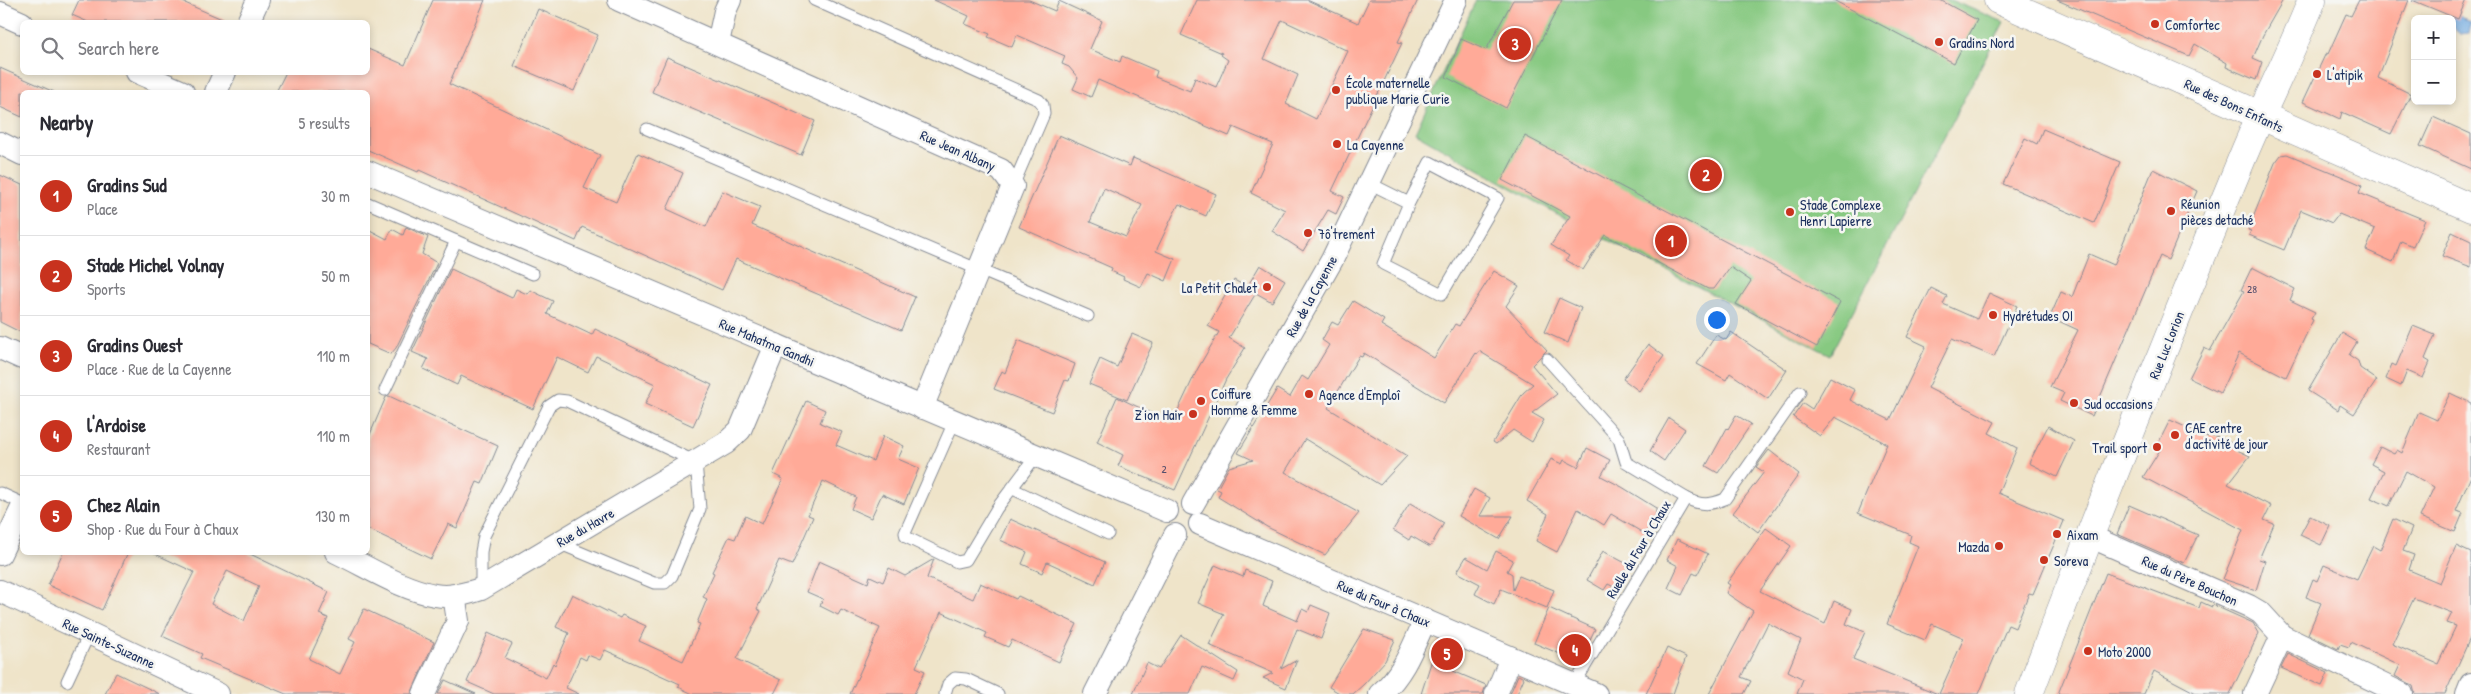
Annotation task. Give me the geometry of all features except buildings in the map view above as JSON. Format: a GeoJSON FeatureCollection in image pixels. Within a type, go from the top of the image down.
{"type":"FeatureCollection","features":[{"type":"Feature","properties":{"kind":"street"},"geometry":{"type":"LineString","coordinates":[[249,20],[258,0]]}},
{"type":"Feature","properties":{"kind":"street","name":"Rue Jean Albany"},"geometry":{"type":"LineString","coordinates":[[619,0],[1002,170],[1013,186]]}},
{"type":"Feature","properties":{"kind":"street"},"geometry":{"type":"LineString","coordinates":[[718,43],[725,11],[730,0]]}},
{"type":"Feature","properties":{"kind":"street","name":"Rue de la Cayenne"},"geometry":{"type":"LineString","coordinates":[[1196,514],[1332,260],[1456,0]]}},
{"type":"Feature","properties":{"kind":"street","name":"Rue des Bons Enfants"},"geometry":{"type":"LineString","coordinates":[[1998,0],[2471,208]]}},
{"type":"Feature","properties":{"kind":"street","name":"Rue Luc Lorion"},"geometry":{"type":"LineString","coordinates":[[2029,694],[2089,536],[2261,116],[2291,54],[2312,0]]}},
{"type":"Feature","properties":{"kind":"street"},"geometry":{"type":"LineString","coordinates":[[0,13],[20,22]]}},
{"type":"Feature","properties":{"kind":"street"},"geometry":{"type":"LineString","coordinates":[[144,75],[178,90]]}},
{"type":"Feature","properties":{"kind":"street"},"geometry":{"type":"LineString","coordinates":[[217,90],[224,75]]}},
{"type":"Feature","properties":{"kind":"street"},"geometry":{"type":"LineString","coordinates":[[0,143],[20,153]]}},
{"type":"Feature","properties":{"kind":"street","name":"Rue Mahatma Gandhi"},"geometry":{"type":"LineString","coordinates":[[370,173],[1167,511]]}},
{"type":"Feature","properties":{"kind":"street"},"geometry":{"type":"LineString","coordinates":[[922,408],[980,271],[1013,186]]}},
{"type":"Feature","properties":{"kind":"street","name":"Rue du Havre"},"geometry":{"type":"LineString","coordinates":[[342,555],[410,587],[436,596],[454,595],[481,589],[726,443],[740,430],[776,345]]}},
{"type":"Feature","properties":{"kind":"street"},"geometry":{"type":"LineString","coordinates":[[0,348],[20,357]]}},
{"type":"Feature","properties":{"kind":"street"},"geometry":{"type":"LineString","coordinates":[[1178,502],[1196,514],[1196,530],[1189,536],[1175,535],[1166,525],[1167,511],[1178,502]]}},
{"type":"Feature","properties":{"kind":"street"},"geometry":{"type":"LineString","coordinates":[[0,554],[20,512]]}},
{"type":"Feature","properties":{"kind":"street","name":"Rue du Four à Chaux"},"geometry":{"type":"LineString","coordinates":[[1196,514],[1425,620],[1596,694]]}},
{"type":"Feature","properties":{"kind":"street"},"geometry":{"type":"LineString","coordinates":[[1095,694],[1175,535]]}},
{"type":"Feature","properties":{"kind":"street","name":"Rue du Père Bouchon"},"geometry":{"type":"LineString","coordinates":[[2089,536],[2261,612],[2282,636],[2402,694]]}},
{"type":"Feature","properties":{"kind":"street","name":"Rue Sainte-Suzanne"},"geometry":{"type":"LineString","coordinates":[[0,591],[218,694]]}},
{"type":"Feature","properties":{"kind":"street"},"geometry":{"type":"LineString","coordinates":[[424,694],[458,621],[454,595]]}},
{"type":"Feature","properties":{"kind":"street"},"geometry":{"type":"LineString","coordinates":[[1380,694],[1393,684],[1425,620]]}},
{"type":"Feature","properties":{"kind":"street"},"geometry":{"type":"LineString","coordinates":[[2255,694],[2282,636]]}},
{"type":"Feature","properties":{"kind":"street"},"geometry":{"type":"LineString","coordinates":[[1496,694],[1511,658]]}},
{"type":"Feature","properties":{"kind":"street"},"geometry":{"type":"LineString","coordinates":[[2467,694],[2471,684]]}},
{"type":"Feature","properties":{"kind":"lane"},"geometry":{"type":"LineString","coordinates":[[814,0],[1039,100],[1043,105],[1044,114],[1013,186]]}},
{"type":"Feature","properties":{"kind":"lane"},"geometry":{"type":"LineString","coordinates":[[647,129],[1088,316]]}},
{"type":"Feature","properties":{"kind":"lane"},"geometry":{"type":"LineString","coordinates":[[1430,162],[1498,198],[1442,294],[1383,264],[1409,203],[1430,162]]}},
{"type":"Feature","properties":{"kind":"lane"},"geometry":{"type":"LineString","coordinates":[[1369,183],[1409,203]]}},
{"type":"Feature","properties":{"kind":"lane"},"geometry":{"type":"LineString","coordinates":[[370,204],[533,274]]}},
{"type":"Feature","properties":{"kind":"lane"},"geometry":{"type":"LineString","coordinates":[[385,390],[456,241]]}},
{"type":"Feature","properties":{"kind":"lane","name":"Ruelle du Four à Chaux"},"geometry":{"type":"LineString","coordinates":[[1547,360],[1619,439],[1626,462],[1686,498],[1574,685]]}},
{"type":"Feature","properties":{"kind":"lane"},"geometry":{"type":"LineString","coordinates":[[1686,498],[1698,505],[1712,504],[1725,499],[1800,392]]}},
{"type":"Feature","properties":{"kind":"lane"},"geometry":{"type":"LineString","coordinates":[[481,589],[484,536],[549,406],[558,400],[567,401],[696,462],[700,509],[672,576],[665,583],[654,582],[558,543]]}},
{"type":"Feature","properties":{"kind":"lane"},"geometry":{"type":"LineString","coordinates":[[954,422],[906,528],[906,537],[962,562],[966,560],[997,508],[1036,456]]}},
{"type":"Feature","properties":{"kind":"lane"},"geometry":{"type":"LineString","coordinates":[[1013,489],[1108,534]]}},
{"type":"Feature","properties":{"kind":"lane"},"geometry":{"type":"LineString","coordinates":[[0,493],[20,502]]}},
{"type":"Feature","properties":{"kind":"lane"},"geometry":{"type":"LineString","coordinates":[[67,681],[89,634]]}},
{"type":"Feature","properties":{"kind":"lane"},"geometry":{"type":"LineString","coordinates":[[945,694],[948,684],[955,678],[966,679],[998,694]]}},
{"type":"Feature","properties":{"kind":"green space","name":"Stade Complexe Henri Lapierre"},"geometry":{"type":"Polygon","coordinates":[[[1476,0],[1950,0],[2004,22],[1830,355],[1561,216],[1415,133],[1476,0]]]}},
{"type":"Feature","properties":{"kind":"water"},"geometry":{"type":"Polygon","coordinates":[[[2458,14],[2471,23],[2469,33],[2460,34],[2456,30],[2456,15],[2458,14]]]}},
{"type":"Feature","properties":{"kind":"place","name":"Comfortec"},"geometry":{"type":"Point","coordinates":[2155,24]}},
{"type":"Feature","properties":{"kind":"place","name":"Gradins Nord"},"geometry":{"type":"Point","coordinates":[1939,42]}},
{"type":"Feature","properties":{"kind":"place","name":"Gradins Ouest"},"geometry":{"type":"Point","coordinates":[1515,44]}},
{"type":"Feature","properties":{"kind":"place","name":"L'atipik"},"geometry":{"type":"Point","coordinates":[2317,74]}},
{"type":"Feature","properties":{"kind":"place","name":"École maternelle publique Marie Curie"},"geometry":{"type":"Point","coordinates":[1336,90]}},
{"type":"Feature","properties":{"kind":"place","name":"La Cayenne"},"geometry":{"type":"Point","coordinates":[1337,144]}},
{"type":"Feature","properties":{"kind":"place","name":"Stade Michel Volnay"},"geometry":{"type":"Point","coordinates":[1706,175]}},
{"type":"Feature","properties":{"kind":"place","name":"Réunion pièces detaché"},"geometry":{"type":"Point","coordinates":[2171,211]}},
{"type":"Feature","properties":{"kind":"place","name":"Stade Complexe Henri Lapierre"},"geometry":{"type":"Point","coordinates":[1790,212]}},
{"type":"Feature","properties":{"kind":"place","name":"7ô'trement"},"geometry":{"type":"Point","coordinates":[1308,233]}},
{"type":"Feature","properties":{"kind":"place","name":"Gradins Sud"},"geometry":{"type":"Point","coordinates":[1671,241]}},
{"type":"Feature","properties":{"kind":"place","name":"La Petit Chalet"},"geometry":{"type":"Point","coordinates":[1267,287]}},
{"type":"Feature","properties":{"kind":"place","name":"Hydrétudes OI"},"geometry":{"type":"Point","coordinates":[1993,315]}},
{"type":"Feature","properties":{"kind":"place","name":"Agence d'Emploî"},"geometry":{"type":"Point","coordinates":[1309,394]}},
{"type":"Feature","properties":{"kind":"place","name":"Coiffure Homme & Femme"},"geometry":{"type":"Point","coordinates":[1201,401]}},
{"type":"Feature","properties":{"kind":"place","name":"Sud occasions"},"geometry":{"type":"Point","coordinates":[2074,403]}},
{"type":"Feature","properties":{"kind":"place","name":"Z'ion Hair"},"geometry":{"type":"Point","coordinates":[1193,414]}},
{"type":"Feature","properties":{"kind":"place","name":"CAE centre d'activité de jour"},"geometry":{"type":"Point","coordinates":[2175,435]}},
{"type":"Feature","properties":{"kind":"place","name":"Trail sport"},"geometry":{"type":"Point","coordinates":[2157,447]}},
{"type":"Feature","properties":{"kind":"place","name":"Aixam"},"geometry":{"type":"Point","coordinates":[2057,534]}},
{"type":"Feature","properties":{"kind":"place","name":"Mazda"},"geometry":{"type":"Point","coordinates":[1999,546]}},
{"type":"Feature","properties":{"kind":"place","name":"Soreva"},"geometry":{"type":"Point","coordinates":[2044,560]}},
{"type":"Feature","properties":{"kind":"place","name":"l'Ardoise"},"geometry":{"type":"Point","coordinates":[1575,650]}},
{"type":"Feature","properties":{"kind":"place","name":"Moto 2000"},"geometry":{"type":"Point","coordinates":[2088,651]}},
{"type":"Feature","properties":{"kind":"place","name":"Chez Alain"},"geometry":{"type":"Point","coordinates":[1447,654]}}]}
